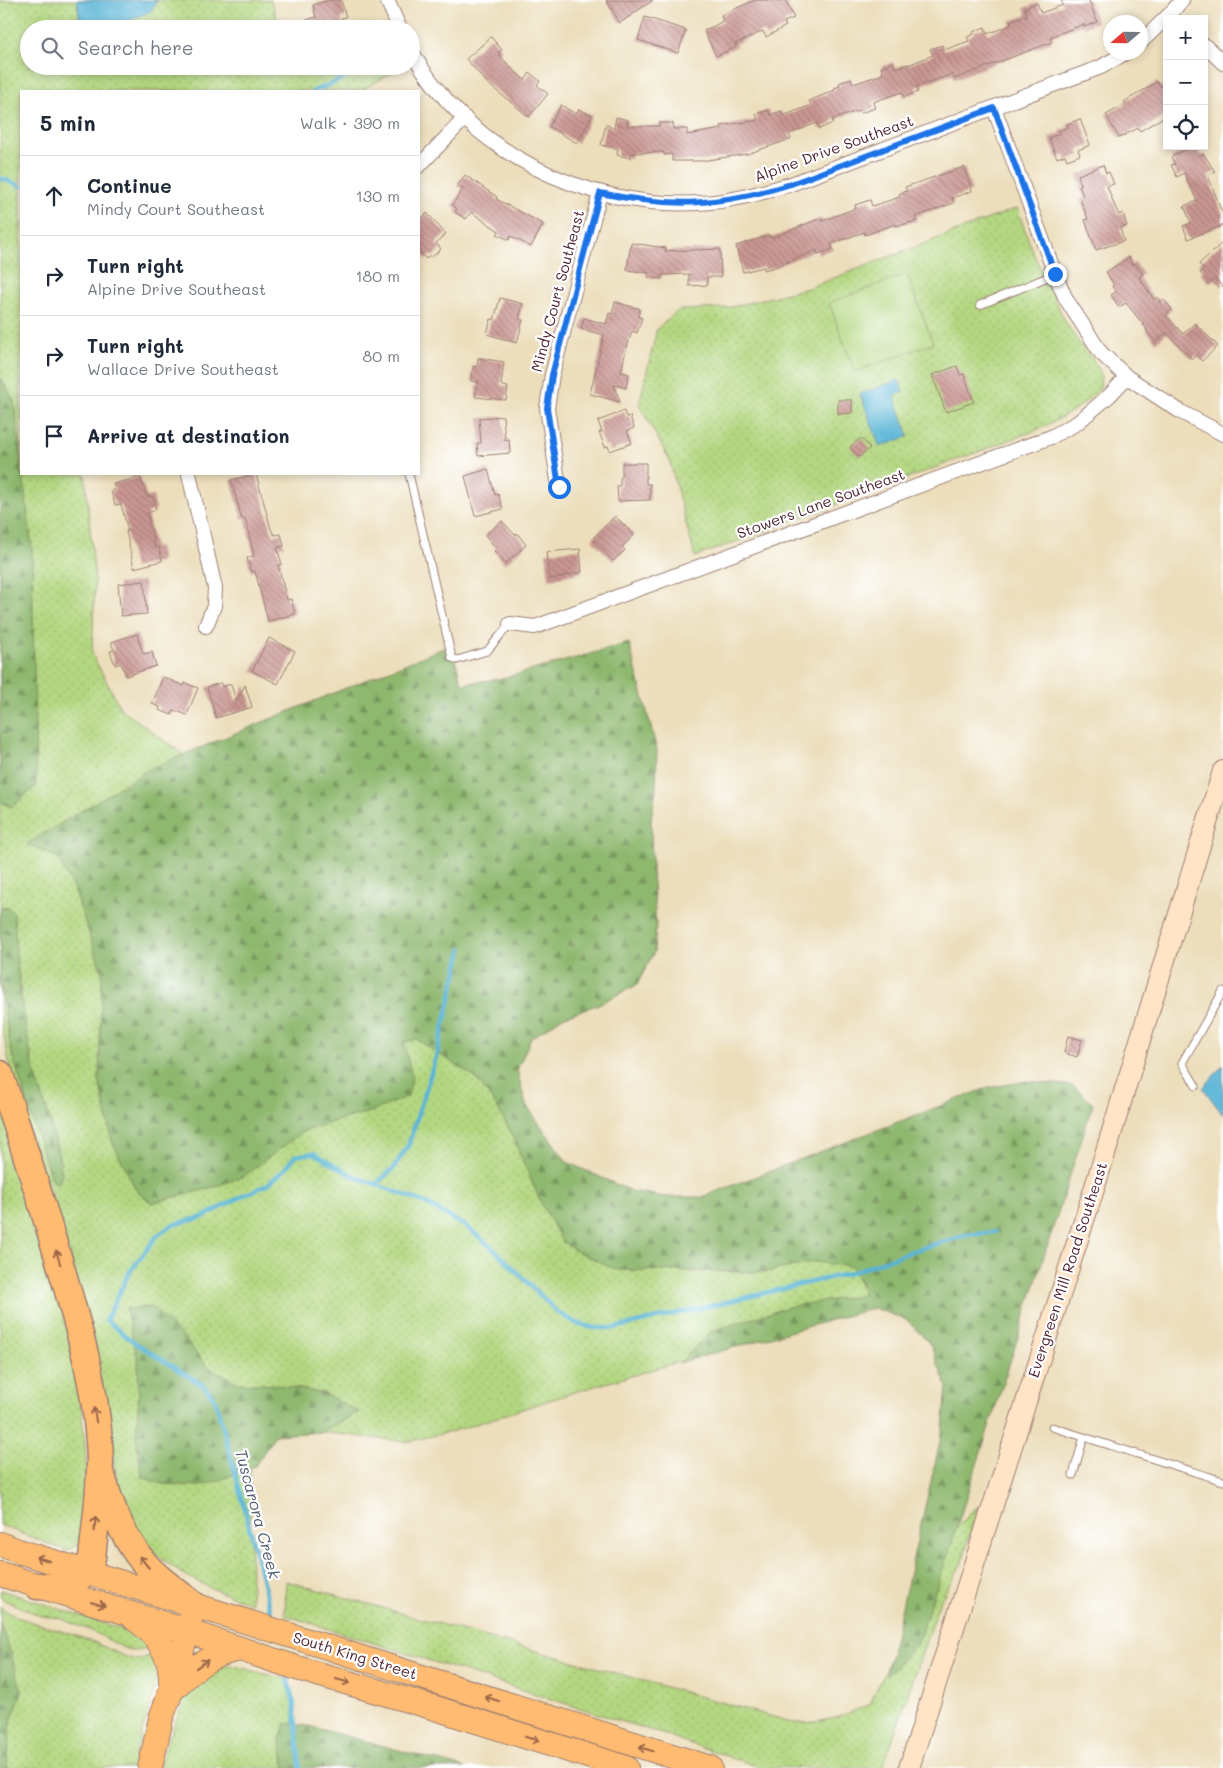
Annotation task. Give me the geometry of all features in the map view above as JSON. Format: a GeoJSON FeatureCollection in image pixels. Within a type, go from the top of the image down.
{"type":"FeatureCollection","features":[{"type":"Feature","properties":{"kind":"highway"},"geometry":{"type":"LineString","coordinates":[[0,1074],[79,1331],[90,1382],[100,1464],[92,1558],[87,1572],[67,1586],[58,1588],[36,1586]]}},
{"type":"Feature","properties":{"kind":"highway"},"geometry":{"type":"LineString","coordinates":[[100,1464],[112,1509],[131,1546],[147,1566],[194,1605],[150,1768]]}},
{"type":"Feature","properties":{"kind":"highway","name":"South King Street"},"geometry":{"type":"LineString","coordinates":[[0,1544],[710,1768]]}},
{"type":"Feature","properties":{"kind":"highway","name":"South King Street"},"geometry":{"type":"LineString","coordinates":[[0,1574],[297,1668],[435,1708],[626,1768]]}},
{"type":"Feature","properties":{"kind":"highway"},"geometry":{"type":"LineString","coordinates":[[126,1613],[153,1634],[162,1646],[172,1669],[171,1691]]}},
{"type":"Feature","properties":{"kind":"highway"},"geometry":{"type":"LineString","coordinates":[[171,1691],[202,1662],[226,1651],[241,1649]]}},
{"type":"Feature","properties":{"kind":"main road","name":"Evergreen Mill Road Southeast"},"geometry":{"type":"LineString","coordinates":[[909,1768],[1097,1180],[1223,771]]}},
{"type":"Feature","properties":{"kind":"street"},"geometry":{"type":"LineString","coordinates":[[388,0],[396,20]]}},
{"type":"Feature","properties":{"kind":"street"},"geometry":{"type":"LineString","coordinates":[[1174,15],[1182,0]]}},
{"type":"Feature","properties":{"kind":"street"},"geometry":{"type":"LineString","coordinates":[[1148,36],[1163,25]]}},
{"type":"Feature","properties":{"kind":"street"},"geometry":{"type":"LineString","coordinates":[[1208,49],[1223,63]]}},
{"type":"Feature","properties":{"kind":"street","name":"Alpine Drive Southeast"},"geometry":{"type":"LineString","coordinates":[[420,63],[434,84],[465,118],[493,141],[549,175],[600,193],[633,200],[699,203],[730,200],[791,184],[994,108],[1100,67],[1113,60]]}},
{"type":"Feature","properties":{"kind":"street"},"geometry":{"type":"LineString","coordinates":[[994,108],[1066,299],[1102,353],[1127,377],[1181,412],[1223,434]]}},
{"type":"Feature","properties":{"kind":"street"},"geometry":{"type":"LineString","coordinates":[[420,165],[465,118]]}},
{"type":"Feature","properties":{"kind":"street","name":"Mindy Court Southeast"},"geometry":{"type":"LineString","coordinates":[[559,487],[551,442],[547,408],[548,399],[552,375],[600,193]]}},
{"type":"Feature","properties":{"kind":"street","name":"Stowers Lane Southeast"},"geometry":{"type":"LineString","coordinates":[[510,624],[535,626],[1051,437],[1078,423],[1109,396],[1127,377]]}},
{"type":"Feature","properties":{"kind":"street"},"geometry":{"type":"LineString","coordinates":[[189,475],[215,588],[214,606],[206,626]]}},
{"type":"Feature","properties":{"kind":"lane"},"geometry":{"type":"LineString","coordinates":[[980,305],[1055,274]]}},
{"type":"Feature","properties":{"kind":"lane"},"geometry":{"type":"LineString","coordinates":[[409,475],[452,658],[457,660],[487,651],[510,624]]}},
{"type":"Feature","properties":{"kind":"lane"},"geometry":{"type":"LineString","coordinates":[[1196,1086],[1182,1063],[1223,991]]}},
{"type":"Feature","properties":{"kind":"lane"},"geometry":{"type":"LineString","coordinates":[[1052,1428],[1223,1481]]}},
{"type":"Feature","properties":{"kind":"lane"},"geometry":{"type":"LineString","coordinates":[[1073,1475],[1084,1437]]}},
{"type":"Feature","properties":{"kind":"green space"},"geometry":{"type":"Polygon","coordinates":[[[0,0],[271,0],[277,20],[20,20],[20,75],[315,75],[317,78],[321,75],[388,75],[362,90],[20,90],[20,475],[85,475],[95,581],[92,654],[121,709],[183,754],[490,1060],[564,1201],[866,1240],[888,1302],[578,1391],[454,1431],[406,1442],[250,1421],[251,1603],[217,1591],[170,1565],[144,1541],[128,1514],[116,1475],[107,1421],[70,1256],[16,1090],[0,1012],[0,0]]]}},
{"type":"Feature","properties":{"kind":"green space"},"geometry":{"type":"Polygon","coordinates":[[[1017,208],[1034,255],[1065,321],[1101,373],[1100,389],[1069,413],[1034,431],[695,557],[669,459],[639,405],[657,329],[679,310],[727,308],[808,288],[1017,208]]]}},
{"type":"Feature","properties":{"kind":"green space"},"geometry":{"type":"Polygon","coordinates":[[[907,274],[933,343],[855,372],[829,303],[907,274]]]}},
{"type":"Feature","properties":{"kind":"green space"},"geometry":{"type":"Polygon","coordinates":[[[1,378],[14,401],[20,453],[20,475],[23,475],[32,548],[36,786],[12,807],[0,802],[1,378]]]}},
{"type":"Feature","properties":{"kind":"green space"},"geometry":{"type":"Polygon","coordinates":[[[629,643],[657,750],[656,789],[651,820],[656,925],[654,952],[637,985],[599,1004],[563,1017],[531,1038],[517,1070],[526,1105],[567,1162],[631,1191],[665,1197],[702,1197],[987,1088],[1027,1081],[1073,1086],[1093,1104],[950,1548],[917,1644],[886,1676],[943,1429],[947,1387],[930,1344],[907,1320],[874,1308],[679,1363],[711,1331],[792,1306],[864,1295],[852,1266],[814,1262],[766,1272],[617,1270],[574,1250],[562,1241],[541,1203],[510,1131],[497,1107],[476,1078],[416,1039],[404,1043],[412,1077],[408,1096],[373,1111],[302,1132],[244,1176],[214,1187],[152,1203],[136,1190],[112,1141],[99,1080],[102,973],[76,894],[58,858],[27,844],[153,767],[451,645],[462,684],[504,678],[629,643]]]}},
{"type":"Feature","properties":{"kind":"green space"},"geometry":{"type":"Polygon","coordinates":[[[2,907],[9,908],[14,913],[16,954],[24,1017],[33,1066],[51,1124],[60,1162],[62,1175],[58,1184],[51,1179],[11,1051],[0,984],[0,912],[2,907]]]}},
{"type":"Feature","properties":{"kind":"green space"},"geometry":{"type":"Polygon","coordinates":[[[0,1105],[30,1198],[57,1292],[78,1388],[84,1436],[87,1498],[82,1538],[78,1545],[67,1551],[0,1525],[0,1105]]]}},
{"type":"Feature","properties":{"kind":"green space"},"geometry":{"type":"Polygon","coordinates":[[[152,1307],[184,1338],[208,1367],[238,1383],[277,1385],[323,1393],[359,1412],[321,1432],[275,1435],[255,1466],[201,1486],[162,1484],[142,1477],[136,1436],[139,1395],[138,1361],[126,1309],[152,1307]]]}},
{"type":"Feature","properties":{"kind":"green space"},"geometry":{"type":"Polygon","coordinates":[[[978,1506],[962,1563],[939,1603],[883,1768],[762,1768],[665,1735],[285,1615],[286,1581],[795,1723],[815,1722],[843,1715],[870,1704],[947,1537],[978,1506]]]}},
{"type":"Feature","properties":{"kind":"green space"},"geometry":{"type":"Polygon","coordinates":[[[0,1590],[140,1635],[148,1648],[133,1651],[92,1631],[59,1618],[41,1616],[6,1601],[0,1596],[0,1590]]]}},
{"type":"Feature","properties":{"kind":"green space"},"geometry":{"type":"Polygon","coordinates":[[[0,1607],[26,1620],[89,1640],[128,1658],[138,1660],[156,1653],[156,1679],[153,1694],[133,1768],[0,1768],[0,1607]]]}},
{"type":"Feature","properties":{"kind":"green space"},"geometry":{"type":"Polygon","coordinates":[[[0,1623],[22,1692],[11,1721],[7,1768],[0,1768],[0,1623]]]}},
{"type":"Feature","properties":{"kind":"green space"},"geometry":{"type":"Polygon","coordinates":[[[226,1664],[289,1680],[294,1704],[300,1768],[157,1768],[189,1688],[199,1674],[226,1664]]]}},
{"type":"Feature","properties":{"kind":"green space"},"geometry":{"type":"Polygon","coordinates":[[[286,1723],[309,1726],[465,1768],[285,1768],[280,1738],[286,1723]]]}},
{"type":"Feature","properties":{"kind":"water"},"geometry":{"type":"Polygon","coordinates":[[[77,0],[158,0],[151,11],[132,20],[80,20],[77,0]]]}},
{"type":"Feature","properties":{"kind":"water"},"geometry":{"type":"Polygon","coordinates":[[[899,380],[903,392],[894,396],[909,436],[880,447],[860,394],[899,380]]]}},
{"type":"Feature","properties":{"kind":"water"},"geometry":{"type":"Polygon","coordinates":[[[1223,1065],[1223,1115],[1203,1088],[1223,1065]]]}},
{"type":"Feature","properties":{"kind":"building"},"geometry":{"type":"Polygon","coordinates":[[[329,0],[341,0],[346,17],[341,18],[342,20],[306,20],[316,17],[313,5],[329,0]]]}},
{"type":"Feature","properties":{"kind":"building"},"geometry":{"type":"Polygon","coordinates":[[[606,0],[653,0],[620,23],[606,0]]]}},
{"type":"Feature","properties":{"kind":"building"},"geometry":{"type":"Polygon","coordinates":[[[755,0],[785,0],[794,18],[784,22],[786,26],[766,37],[763,31],[735,44],[736,47],[716,56],[704,31],[723,21],[721,15],[755,0]]]}},
{"type":"Feature","properties":{"kind":"building"},"geometry":{"type":"Polygon","coordinates":[[[1061,0],[1089,0],[1097,22],[1084,27],[1084,24],[1050,37],[1052,42],[954,79],[952,74],[916,87],[918,92],[904,97],[902,92],[873,102],[875,108],[861,113],[860,110],[832,120],[833,123],[819,129],[817,123],[789,134],[791,139],[747,154],[701,161],[672,161],[672,154],[664,155],[664,152],[632,153],[631,158],[617,155],[618,149],[601,145],[606,124],[614,129],[616,117],[628,120],[627,126],[659,126],[659,123],[673,123],[673,129],[687,129],[687,135],[722,129],[721,126],[758,120],[756,114],[769,110],[770,115],[781,111],[783,116],[811,105],[809,101],[835,90],[834,88],[840,86],[839,83],[851,78],[853,84],[883,74],[881,67],[893,62],[895,68],[908,65],[933,55],[930,49],[942,45],[944,50],[969,41],[967,37],[985,27],[987,34],[1011,25],[1010,21],[1027,15],[1024,8],[1037,3],[1041,13],[1063,5],[1061,0]]]}},
{"type":"Feature","properties":{"kind":"building"},"geometry":{"type":"Polygon","coordinates":[[[645,17],[686,30],[678,53],[638,40],[645,17]]]}},
{"type":"Feature","properties":{"kind":"building"},"geometry":{"type":"Polygon","coordinates":[[[491,37],[502,50],[498,53],[513,70],[525,80],[530,73],[540,81],[537,85],[548,94],[529,117],[487,83],[466,59],[491,37]]]}},
{"type":"Feature","properties":{"kind":"building"},"geometry":{"type":"Polygon","coordinates":[[[1157,82],[1161,87],[1163,86],[1163,117],[1140,131],[1138,128],[1119,138],[1106,115],[1126,104],[1124,102],[1157,82]]]}},
{"type":"Feature","properties":{"kind":"building"},"geometry":{"type":"Polygon","coordinates":[[[561,105],[576,114],[579,109],[592,116],[577,143],[549,127],[561,105]]]}},
{"type":"Feature","properties":{"kind":"building"},"geometry":{"type":"Polygon","coordinates":[[[1080,119],[1090,145],[1078,150],[1080,155],[1067,160],[1065,155],[1057,158],[1049,138],[1068,127],[1067,124],[1080,119]]]}},
{"type":"Feature","properties":{"kind":"building"},"geometry":{"type":"Polygon","coordinates":[[[1185,150],[1197,150],[1200,156],[1204,154],[1215,172],[1208,175],[1223,215],[1223,225],[1188,239],[1183,226],[1191,223],[1184,206],[1197,201],[1184,173],[1177,177],[1171,165],[1175,164],[1171,157],[1185,150]]]}},
{"type":"Feature","properties":{"kind":"building"},"geometry":{"type":"Polygon","coordinates":[[[1103,165],[1106,173],[1109,172],[1114,184],[1107,186],[1116,209],[1119,215],[1123,213],[1127,226],[1120,228],[1124,241],[1096,250],[1085,220],[1088,219],[1080,199],[1084,198],[1079,186],[1081,185],[1078,175],[1103,165]]]}},
{"type":"Feature","properties":{"kind":"building"},"geometry":{"type":"Polygon","coordinates":[[[964,167],[972,191],[952,198],[954,203],[915,217],[917,221],[896,226],[895,224],[865,235],[864,232],[831,244],[833,249],[818,254],[817,250],[778,266],[764,270],[764,267],[743,272],[736,246],[770,235],[771,238],[821,218],[822,221],[856,208],[855,205],[870,200],[872,206],[900,197],[899,194],[907,191],[905,187],[964,167]]]}},
{"type":"Feature","properties":{"kind":"building"},"geometry":{"type":"Polygon","coordinates":[[[465,175],[497,197],[496,199],[543,224],[531,247],[511,236],[509,240],[497,234],[499,231],[471,212],[466,219],[455,212],[457,209],[452,205],[463,189],[457,186],[465,175]]]}},
{"type":"Feature","properties":{"kind":"building"},"geometry":{"type":"Polygon","coordinates":[[[427,213],[446,234],[436,243],[441,249],[432,257],[430,255],[426,259],[420,253],[420,220],[427,213]]]}},
{"type":"Feature","properties":{"kind":"building"},"geometry":{"type":"Polygon","coordinates":[[[1223,242],[1223,287],[1215,279],[1210,283],[1200,273],[1204,270],[1199,264],[1223,242]]]}},
{"type":"Feature","properties":{"kind":"building"},"geometry":{"type":"Polygon","coordinates":[[[631,243],[666,248],[665,251],[720,249],[721,277],[707,277],[707,285],[689,286],[689,274],[662,275],[661,279],[648,277],[649,273],[627,270],[631,243]]]}},
{"type":"Feature","properties":{"kind":"building"},"geometry":{"type":"Polygon","coordinates":[[[1129,257],[1132,265],[1135,263],[1143,274],[1139,277],[1154,300],[1157,297],[1161,302],[1164,300],[1172,309],[1166,315],[1183,334],[1195,323],[1218,346],[1202,361],[1196,355],[1192,359],[1167,333],[1156,342],[1126,303],[1119,307],[1111,295],[1116,292],[1106,272],[1129,257]]]}},
{"type":"Feature","properties":{"kind":"building"},"geometry":{"type":"Polygon","coordinates":[[[500,298],[523,304],[519,319],[523,320],[517,343],[487,334],[491,319],[494,320],[500,298]]]}},
{"type":"Feature","properties":{"kind":"building"},"geometry":{"type":"Polygon","coordinates":[[[615,302],[640,309],[638,317],[642,318],[637,333],[632,331],[625,354],[621,372],[629,374],[626,388],[614,385],[620,402],[590,394],[604,335],[581,329],[584,318],[606,324],[609,313],[612,314],[615,302]]]}},
{"type":"Feature","properties":{"kind":"building"},"geometry":{"type":"Polygon","coordinates":[[[478,358],[504,362],[501,385],[508,387],[506,400],[475,397],[478,382],[471,381],[473,366],[477,367],[478,358]]]}},
{"type":"Feature","properties":{"kind":"building"},"geometry":{"type":"Polygon","coordinates":[[[957,366],[960,375],[964,374],[974,402],[946,412],[932,375],[957,366]]]}},
{"type":"Feature","properties":{"kind":"building"},"geometry":{"type":"Polygon","coordinates":[[[838,400],[852,400],[852,413],[838,414],[838,400]]]}},
{"type":"Feature","properties":{"kind":"building"},"geometry":{"type":"Polygon","coordinates":[[[624,411],[626,417],[630,416],[634,428],[627,431],[632,443],[610,451],[608,446],[605,447],[599,432],[602,432],[598,421],[624,411]]]}},
{"type":"Feature","properties":{"kind":"building"},"geometry":{"type":"Polygon","coordinates":[[[503,416],[505,440],[509,439],[510,453],[478,456],[477,443],[481,443],[479,418],[503,416]]]}},
{"type":"Feature","properties":{"kind":"building"},"geometry":{"type":"Polygon","coordinates":[[[861,438],[870,448],[859,457],[850,447],[861,438]]]}},
{"type":"Feature","properties":{"kind":"building"},"geometry":{"type":"Polygon","coordinates":[[[622,463],[646,463],[646,484],[650,484],[650,500],[618,501],[617,486],[620,486],[620,478],[622,477],[622,463]]]}},
{"type":"Feature","properties":{"kind":"building"},"geometry":{"type":"Polygon","coordinates":[[[488,469],[495,495],[498,494],[503,509],[475,516],[465,476],[488,469]]]}},
{"type":"Feature","properties":{"kind":"building"},"geometry":{"type":"Polygon","coordinates":[[[256,475],[271,529],[274,535],[281,534],[284,546],[277,548],[282,564],[278,565],[287,600],[291,599],[295,614],[268,621],[255,571],[251,572],[247,558],[254,556],[245,518],[242,519],[231,480],[256,475]]]}},
{"type":"Feature","properties":{"kind":"building"},"geometry":{"type":"Polygon","coordinates":[[[140,477],[147,497],[153,496],[156,510],[147,513],[155,548],[159,547],[162,561],[134,568],[121,504],[115,505],[111,491],[115,490],[113,484],[140,477]]]}},
{"type":"Feature","properties":{"kind":"building"},"geometry":{"type":"Polygon","coordinates":[[[615,516],[634,535],[622,547],[625,550],[613,561],[592,539],[615,516]]]}},
{"type":"Feature","properties":{"kind":"building"},"geometry":{"type":"Polygon","coordinates":[[[502,521],[515,535],[517,533],[526,545],[505,564],[494,551],[497,549],[485,535],[502,521]]]}},
{"type":"Feature","properties":{"kind":"building"},"geometry":{"type":"Polygon","coordinates":[[[580,549],[582,572],[549,579],[546,552],[580,549]]]}},
{"type":"Feature","properties":{"kind":"building"},"geometry":{"type":"Polygon","coordinates":[[[144,581],[147,614],[121,616],[118,584],[144,581]]]}},
{"type":"Feature","properties":{"kind":"building"},"geometry":{"type":"Polygon","coordinates":[[[137,634],[143,654],[152,652],[156,666],[126,676],[121,663],[115,665],[110,651],[114,650],[111,642],[137,634]]]}},
{"type":"Feature","properties":{"kind":"building"},"geometry":{"type":"Polygon","coordinates":[[[269,638],[295,651],[278,684],[252,671],[269,638]]]}},
{"type":"Feature","properties":{"kind":"building"},"geometry":{"type":"Polygon","coordinates":[[[163,677],[184,686],[185,683],[198,688],[187,715],[174,710],[172,715],[159,710],[160,707],[152,704],[163,677]]]}},
{"type":"Feature","properties":{"kind":"building"},"geometry":{"type":"Polygon","coordinates":[[[221,683],[222,687],[231,684],[236,702],[245,685],[252,707],[216,718],[207,687],[221,683]]]}},
{"type":"Feature","properties":{"kind":"building"},"geometry":{"type":"Polygon","coordinates":[[[1068,1036],[1082,1040],[1077,1057],[1064,1053],[1068,1036]]]}},
{"type":"Feature","properties":{"kind":"waterway"},"geometry":{"type":"LineString","coordinates":[[316,90],[348,75]]}},
{"type":"Feature","properties":{"kind":"waterway"},"geometry":{"type":"LineString","coordinates":[[0,178],[20,186]]}},
{"type":"Feature","properties":{"kind":"waterway"},"geometry":{"type":"LineString","coordinates":[[376,1184],[393,1169],[408,1146],[437,1054],[462,949]]}},
{"type":"Feature","properties":{"kind":"waterway"},"geometry":{"type":"LineString","coordinates":[[273,1622],[215,1399],[204,1386],[131,1340],[106,1320],[129,1273],[157,1236],[172,1225],[203,1217],[267,1185],[284,1170],[295,1156],[314,1153],[353,1176],[423,1202],[467,1227],[498,1253],[557,1312],[576,1323],[595,1328],[615,1328],[850,1273],[918,1249],[967,1235],[995,1232]]}},
{"type":"Feature","properties":{"kind":"waterway","name":"Tuscarora Creek"},"geometry":{"type":"LineString","coordinates":[[286,1673],[294,1704],[300,1768]]}},
{"type":"Feature","properties":{"kind":"route"},"geometry":{"type":"LineString","coordinates":[[559,487],[547,408],[552,375],[600,193],[633,200],[666,203],[699,203],[730,200],[791,184],[994,108],[1055,274]]}}]}
